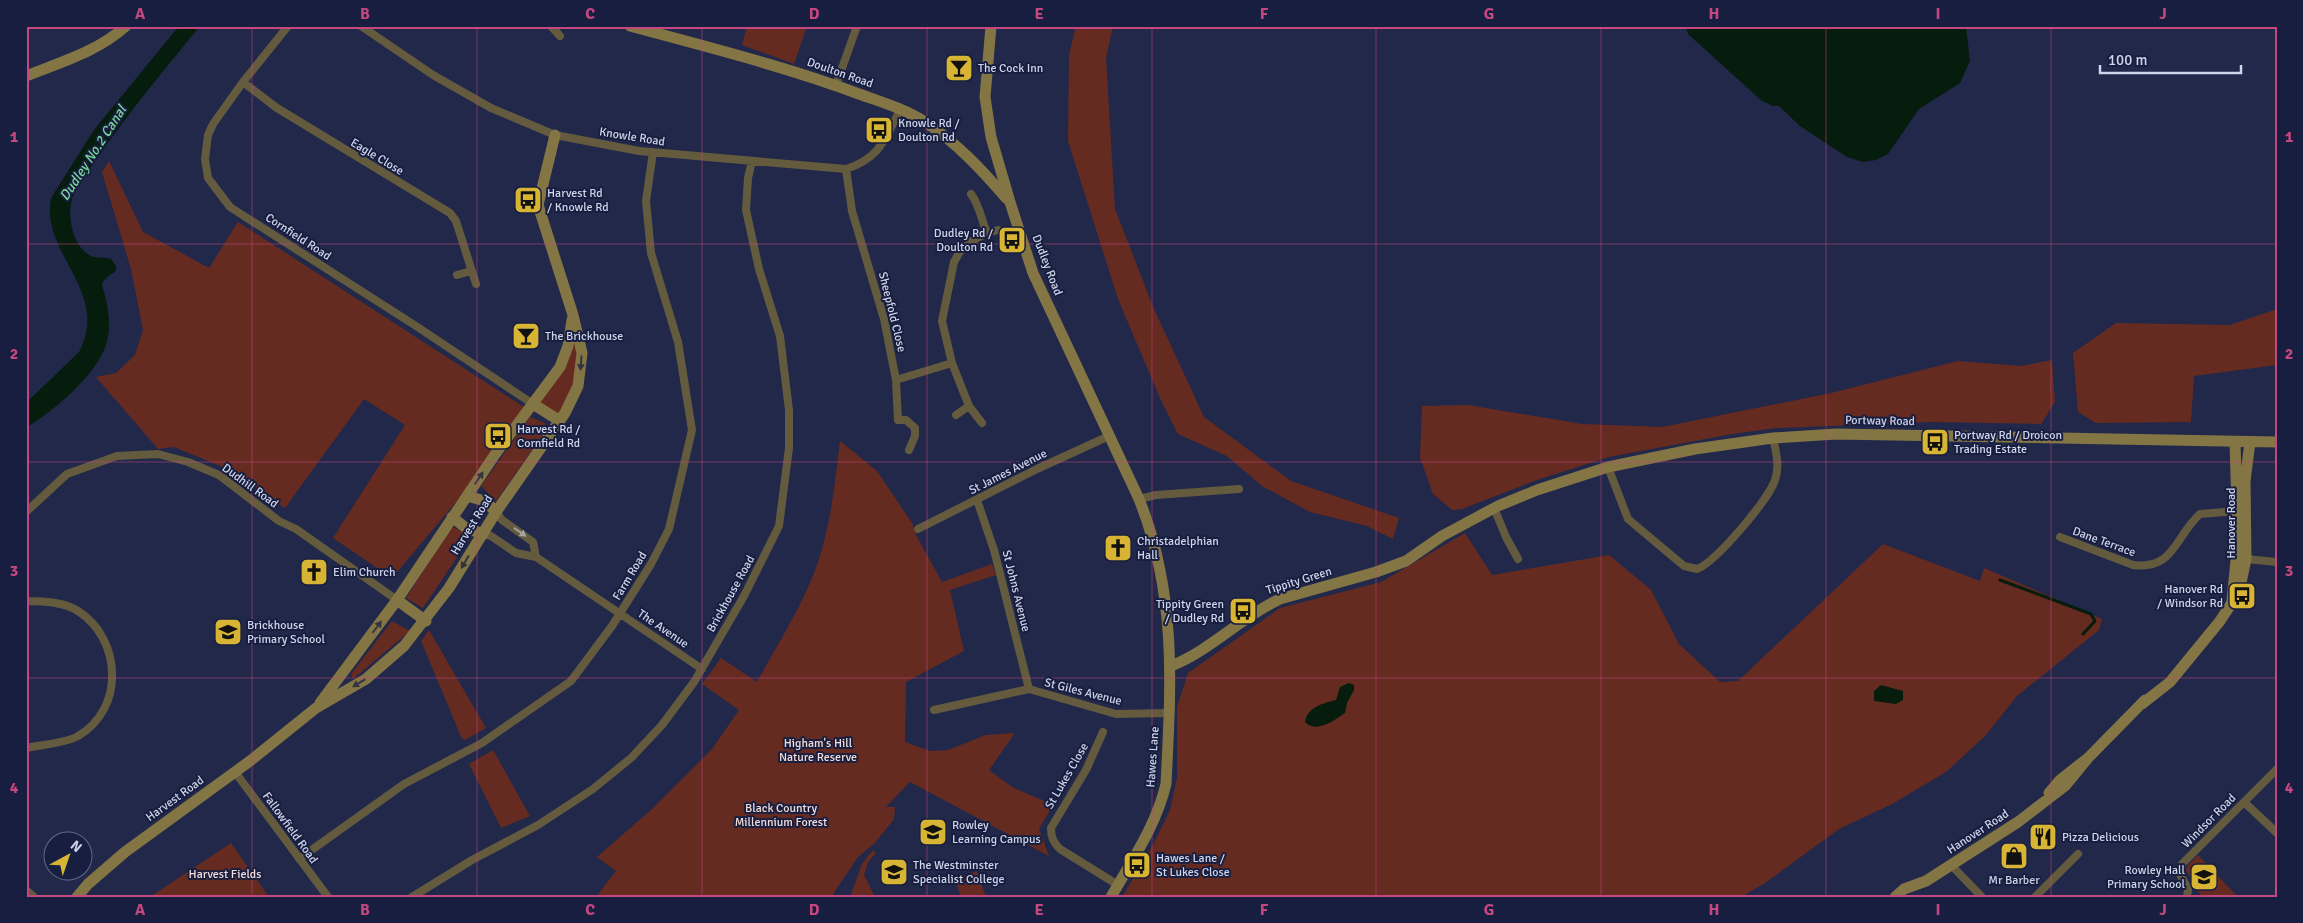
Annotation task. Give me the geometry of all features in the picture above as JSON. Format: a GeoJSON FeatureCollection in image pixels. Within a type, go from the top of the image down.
{"type":"FeatureCollection","features":[{"type":"Feature","properties":{"kind":"street"},"geometry":{"type":"LineString","coordinates":[[26,76],[97,48],[111,40],[126,26]]}},
{"type":"Feature","properties":{"kind":"street","name":"Cornfield Road"},"geometry":{"type":"LineString","coordinates":[[288,26],[243,82],[213,124],[207,141],[204,160],[208,178],[230,207],[533,404]]}},
{"type":"Feature","properties":{"kind":"street","name":"Knowle Road"},"geometry":{"type":"LineString","coordinates":[[361,26],[433,75],[491,108],[556,135],[654,152],[846,169]]}},
{"type":"Feature","properties":{"kind":"street"},"geometry":{"type":"LineString","coordinates":[[550,26],[560,36]]}},
{"type":"Feature","properties":{"kind":"street","name":"Doulton Road"},"geometry":{"type":"LineString","coordinates":[[630,26],[650,29],[754,59],[836,85],[900,110],[923,121],[954,144],[980,168],[1010,202]]}},
{"type":"Feature","properties":{"kind":"street"},"geometry":{"type":"LineString","coordinates":[[836,85],[857,26]]}},
{"type":"Feature","properties":{"kind":"street","name":"Dudley Road"},"geometry":{"type":"LineString","coordinates":[[991,26],[985,97],[991,138],[1034,273],[1140,499],[1151,532],[1162,577],[1171,666]]}},
{"type":"Feature","properties":{"kind":"street","name":"Eagle Close"},"geometry":{"type":"LineString","coordinates":[[243,82],[277,108],[450,213],[456,221],[476,284]]}},
{"type":"Feature","properties":{"kind":"street"},"geometry":{"type":"LineString","coordinates":[[846,169],[858,165],[875,154],[882,146],[900,110]]}},
{"type":"Feature","properties":{"kind":"street","name":"Harvest Road"},"geometry":{"type":"LineString","coordinates":[[77,897],[88,884],[125,852],[236,772],[316,708],[366,679],[404,646],[426,621],[449,588],[496,512],[560,421],[573,398],[581,369],[582,353],[573,315],[538,205],[556,135]]}},
{"type":"Feature","properties":{"kind":"street","name":"Farm Road"},"geometry":{"type":"LineString","coordinates":[[299,859],[404,784],[482,743],[520,719],[571,681],[620,613],[651,564],[669,529],[692,430],[678,342],[651,253],[646,201],[654,152]]}},
{"type":"Feature","properties":{"kind":"street","name":"Brickhouse Road"},"geometry":{"type":"LineString","coordinates":[[412,897],[472,860],[538,825],[594,789],[631,758],[662,725],[702,669],[744,596],[779,526],[788,448],[789,410],[780,336],[759,269],[746,210],[748,178],[752,161]]}},
{"type":"Feature","properties":{"kind":"street","name":"Sheepfold Close"},"geometry":{"type":"LineString","coordinates":[[846,169],[852,211],[884,319],[896,380],[898,420],[911,423],[916,432],[909,450]]}},
{"type":"Feature","properties":{"kind":"street"},"geometry":{"type":"LineString","coordinates":[[971,194],[979,205],[980,218],[987,233]]}},
{"type":"Feature","properties":{"kind":"street"},"geometry":{"type":"LineString","coordinates":[[982,423],[969,406],[952,363],[942,321],[954,262],[964,247],[987,233],[998,230]]}},
{"type":"Feature","properties":{"kind":"street"},"geometry":{"type":"LineString","coordinates":[[458,275],[472,271]]}},
{"type":"Feature","properties":{"kind":"street","name":"Harvest Road"},"geometry":{"type":"LineString","coordinates":[[316,708],[397,600],[452,517],[562,362],[573,315]]}},
{"type":"Feature","properties":{"kind":"street"},"geometry":{"type":"LineString","coordinates":[[896,380],[952,363]]}},
{"type":"Feature","properties":{"kind":"street"},"geometry":{"type":"LineString","coordinates":[[533,404],[560,421]]}},
{"type":"Feature","properties":{"kind":"street"},"geometry":{"type":"LineString","coordinates":[[956,415],[969,406]]}},
{"type":"Feature","properties":{"kind":"street","name":"Portway Road"},"geometry":{"type":"LineString","coordinates":[[1442,536],[1494,508],[1537,490],[1608,468],[1695,449],[1773,438],[1836,434],[2277,442]]}},
{"type":"Feature","properties":{"kind":"street","name":"St James Avenue"},"geometry":{"type":"LineString","coordinates":[[918,529],[1037,469],[1109,436]]}},
{"type":"Feature","properties":{"kind":"street"},"geometry":{"type":"LineString","coordinates":[[1608,468],[1628,520],[1684,566],[1697,569],[1721,552],[1768,495],[1775,480],[1778,460],[1773,438]]}},
{"type":"Feature","properties":{"kind":"street","name":"Hanover Road"},"geometry":{"type":"LineString","coordinates":[[1908,897],[1926,881],[2018,822],[2065,786],[2088,758],[2142,704],[2170,682],[2220,621],[2239,592],[2241,511],[2235,442]]}},
{"type":"Feature","properties":{"kind":"street","name":"Hanover Road"},"geometry":{"type":"LineString","coordinates":[[2241,511],[2250,442]]}},
{"type":"Feature","properties":{"kind":"street","name":"Dudhill Road"},"geometry":{"type":"LineString","coordinates":[[26,512],[67,474],[117,456],[166,455],[219,475],[279,521],[296,529],[397,600]]}},
{"type":"Feature","properties":{"kind":"street"},"geometry":{"type":"LineString","coordinates":[[1140,499],[1156,495],[1239,490]]}},
{"type":"Feature","properties":{"kind":"street"},"geometry":{"type":"LineString","coordinates":[[467,496],[485,501],[496,512]]}},
{"type":"Feature","properties":{"kind":"street","name":"St Johns Avenue"},"geometry":{"type":"LineString","coordinates":[[977,500],[994,550],[1030,689]]}},
{"type":"Feature","properties":{"kind":"street"},"geometry":{"type":"LineString","coordinates":[[1494,508],[1518,559]]}},
{"type":"Feature","properties":{"kind":"street","name":"Dane Terrace"},"geometry":{"type":"LineString","coordinates":[[2060,538],[2133,565],[2144,566],[2163,560],[2171,554],[2200,514],[2241,511]]}},
{"type":"Feature","properties":{"kind":"street","name":"The Avenue"},"geometry":{"type":"LineString","coordinates":[[496,512],[502,520],[533,542],[536,557]]}},
{"type":"Feature","properties":{"kind":"street"},"geometry":{"type":"LineString","coordinates":[[452,517],[466,528],[483,534]]}},
{"type":"Feature","properties":{"kind":"street","name":"The Avenue"},"geometry":{"type":"LineString","coordinates":[[483,534],[491,536],[516,553],[536,557],[702,669]]}},
{"type":"Feature","properties":{"kind":"street","name":"Tippity Green"},"geometry":{"type":"LineString","coordinates":[[1171,666],[1188,659],[1266,606],[1406,561],[1442,536]]}},
{"type":"Feature","properties":{"kind":"street"},"geometry":{"type":"LineString","coordinates":[[2241,559],[2277,562]]}},
{"type":"Feature","properties":{"kind":"street"},"geometry":{"type":"LineString","coordinates":[[397,600],[426,621]]}},
{"type":"Feature","properties":{"kind":"street"},"geometry":{"type":"LineString","coordinates":[[26,601],[62,604],[79,612],[92,624],[107,646],[112,669],[112,691],[104,711],[94,723],[77,737],[26,748]]}},
{"type":"Feature","properties":{"kind":"street","name":"Hawes Lane"},"geometry":{"type":"LineString","coordinates":[[1111,897],[1146,837],[1162,801],[1166,784],[1171,666]]}},
{"type":"Feature","properties":{"kind":"street","name":"St Giles Avenue"},"geometry":{"type":"LineString","coordinates":[[934,710],[1030,689],[1116,714],[1170,713]]}},
{"type":"Feature","properties":{"kind":"street","name":"St Lukes Close"},"geometry":{"type":"LineString","coordinates":[[1102,732],[1086,770],[1051,828],[1051,834],[1052,840],[1060,849],[1118,885]]}},
{"type":"Feature","properties":{"kind":"street","name":"Windsor Road"},"geometry":{"type":"LineString","coordinates":[[2188,897],[2188,888],[2180,874],[2182,864],[2277,770]]}},
{"type":"Feature","properties":{"kind":"street","name":"Fallowfield Road"},"geometry":{"type":"LineString","coordinates":[[236,772],[328,897]]}},
{"type":"Feature","properties":{"kind":"street"},"geometry":{"type":"LineString","coordinates":[[2244,802],[2277,833]]}},
{"type":"Feature","properties":{"kind":"street"},"geometry":{"type":"LineString","coordinates":[[2035,897],[2078,854]]}},
{"type":"Feature","properties":{"kind":"street"},"geometry":{"type":"LineString","coordinates":[[1951,865],[1982,897]]}},
{"type":"Feature","properties":{"kind":"street","name":"Hanover Road"},"geometry":{"type":"LineString","coordinates":[[1895,897],[1904,889],[1926,881]]}},
{"type":"Feature","properties":{"kind":"street"},"geometry":{"type":"LineString","coordinates":[[26,890],[34,897]]}},
{"type":"Feature","properties":{"kind":"green space"},"geometry":{"type":"Polygon","coordinates":[[[747,26],[807,26],[794,64],[742,45],[747,26]]]}},
{"type":"Feature","properties":{"kind":"green space"},"geometry":{"type":"Polygon","coordinates":[[[1076,26],[1113,26],[1106,58],[1115,209],[1154,309],[1204,417],[1291,481],[1399,518],[1393,539],[1367,526],[1310,512],[1262,486],[1227,456],[1178,434],[1160,398],[1118,299],[1068,141],[1069,55],[1076,26]]]}},
{"type":"Feature","properties":{"kind":"green space"},"geometry":{"type":"Polygon","coordinates":[[[109,161],[143,232],[209,268],[238,222],[524,407],[478,476],[392,578],[333,538],[405,425],[364,399],[285,508],[225,468],[174,447],[158,449],[96,377],[116,373],[135,355],[143,330],[131,269],[102,172],[109,161]]]}},
{"type":"Feature","properties":{"kind":"green space"},"geometry":{"type":"Polygon","coordinates":[[[2277,309],[2277,365],[2194,376],[2191,422],[2096,423],[2078,412],[2073,353],[2116,323],[2230,325],[2277,309]]]}},
{"type":"Feature","properties":{"kind":"green space"},"geometry":{"type":"Polygon","coordinates":[[[574,331],[579,370],[559,417],[538,403],[574,331]]]}},
{"type":"Feature","properties":{"kind":"green space"},"geometry":{"type":"Polygon","coordinates":[[[2052,360],[2055,402],[2041,424],[1931,422],[1776,428],[1732,434],[1609,457],[1537,480],[1462,509],[1452,510],[1433,494],[1420,458],[1422,406],[1468,405],[1582,424],[1662,427],[1831,393],[1958,361],[2021,366],[2052,360]]]}},
{"type":"Feature","properties":{"kind":"green space"},"geometry":{"type":"Polygon","coordinates":[[[530,417],[545,423],[545,432],[496,501],[481,486],[530,417]]]}},
{"type":"Feature","properties":{"kind":"green space","name":"Higham's Hill Nature Reserve"},"geometry":{"type":"Polygon","coordinates":[[[840,441],[877,471],[912,523],[917,537],[942,582],[992,564],[996,575],[950,590],[964,651],[906,682],[905,742],[930,751],[948,750],[986,735],[1015,733],[989,770],[1012,787],[1053,805],[1039,829],[1049,856],[910,782],[886,807],[895,807],[894,819],[875,843],[858,857],[833,897],[596,897],[616,871],[597,857],[651,810],[712,749],[739,710],[702,684],[721,658],[757,682],[790,623],[806,593],[818,562],[832,502],[840,441]]]}},
{"type":"Feature","properties":{"kind":"green space"},"geometry":{"type":"Polygon","coordinates":[[[452,527],[472,535],[423,608],[406,598],[452,527]]]}},
{"type":"Feature","properties":{"kind":"green space"},"geometry":{"type":"Polygon","coordinates":[[[1465,533],[1492,575],[1609,555],[1651,590],[1679,644],[1720,682],[1738,681],[1883,544],[1980,581],[1984,568],[2102,619],[2099,630],[2017,696],[1985,736],[1946,772],[1892,804],[1839,829],[1765,883],[1741,897],[1122,897],[1154,843],[1170,810],[1177,778],[1177,707],[1188,673],[1280,608],[1381,582],[1465,533]]]}},
{"type":"Feature","properties":{"kind":"green space"},"geometry":{"type":"Polygon","coordinates":[[[392,621],[410,631],[353,679],[351,674],[392,621]]]}},
{"type":"Feature","properties":{"kind":"green space"},"geometry":{"type":"Polygon","coordinates":[[[429,630],[486,728],[465,740],[462,739],[421,641],[429,630]]]}},
{"type":"Feature","properties":{"kind":"green space"},"geometry":{"type":"Polygon","coordinates":[[[493,750],[530,816],[501,828],[469,764],[493,750]]]}},
{"type":"Feature","properties":{"kind":"green space","name":"Harvest Fields"},"geometry":{"type":"Polygon","coordinates":[[[231,843],[269,897],[150,897],[231,843]]]}},
{"type":"Feature","properties":{"kind":"green space"},"geometry":{"type":"Polygon","coordinates":[[[873,850],[876,853],[868,862],[864,875],[875,897],[850,897],[862,864],[873,850]]]}},
{"type":"Feature","properties":{"kind":"green space","name":"Rowley Hall Primary School"},"geometry":{"type":"Polygon","coordinates":[[[2198,855],[2238,897],[2201,897],[2186,871],[2187,866],[2198,855]]]}},
{"type":"Feature","properties":{"kind":"green space"},"geometry":{"type":"Polygon","coordinates":[[[977,871],[986,897],[961,897],[955,879],[977,871]]]}},
{"type":"Feature","properties":{"kind":"water","name":"Dudley No.2 Canal"},"geometry":{"type":"Polygon","coordinates":[[[179,26],[200,26],[121,125],[79,184],[72,199],[70,213],[72,229],[78,244],[89,255],[111,259],[116,266],[116,271],[106,278],[102,284],[109,320],[109,333],[106,345],[101,357],[83,381],[60,403],[26,428],[26,403],[79,352],[87,330],[87,310],[81,291],[55,237],[50,218],[51,198],[94,130],[179,26]]]}},
{"type":"Feature","properties":{"kind":"water"},"geometry":{"type":"Polygon","coordinates":[[[1688,26],[1966,26],[1970,61],[1960,83],[1919,109],[1888,154],[1876,160],[1863,162],[1847,157],[1800,126],[1779,106],[1773,106],[1762,101],[1688,34],[1686,28],[1688,26]]]}},
{"type":"Feature","properties":{"kind":"water"},"geometry":{"type":"Polygon","coordinates":[[[1349,683],[1354,685],[1354,690],[1347,703],[1345,713],[1325,725],[1314,727],[1305,722],[1306,717],[1313,709],[1321,704],[1336,700],[1340,687],[1349,683]]]}},
{"type":"Feature","properties":{"kind":"water"},"geometry":{"type":"Polygon","coordinates":[[[1881,685],[1903,691],[1903,700],[1896,704],[1874,701],[1874,691],[1881,685]]]}},
{"type":"Feature","properties":{"kind":"waterway"},"geometry":{"type":"LineString","coordinates":[[2000,580],[2091,614],[2095,621],[2083,634]]}},
{"type":"Feature","properties":{"kind":"place","name":"The Cock Inn"},"geometry":{"type":"Point","coordinates":[959,68]}},
{"type":"Feature","properties":{"kind":"place","name":"Knowle Rd / Doulton Rd"},"geometry":{"type":"Point","coordinates":[879,130]}},
{"type":"Feature","properties":{"kind":"place","name":"Harvest Rd / Knowle Rd"},"geometry":{"type":"Point","coordinates":[528,200]}},
{"type":"Feature","properties":{"kind":"place","name":"Dudley Rd / Doulton Rd"},"geometry":{"type":"Point","coordinates":[1012,240]}},
{"type":"Feature","properties":{"kind":"place","name":"The Brickhouse"},"geometry":{"type":"Point","coordinates":[526,336]}},
{"type":"Feature","properties":{"kind":"place","name":"Harvest Rd / Cornfield Rd"},"geometry":{"type":"Point","coordinates":[498,436]}},
{"type":"Feature","properties":{"kind":"place","name":"Portway Rd / Droicon Trading Estate"},"geometry":{"type":"Point","coordinates":[1935,442]}},
{"type":"Feature","properties":{"kind":"place","name":"Christadelphian Hall"},"geometry":{"type":"Point","coordinates":[1118,548]}},
{"type":"Feature","properties":{"kind":"place","name":"Elim Church"},"geometry":{"type":"Point","coordinates":[314,572]}},
{"type":"Feature","properties":{"kind":"place","name":"Hanover Rd / Windsor Rd"},"geometry":{"type":"Point","coordinates":[2242,596]}},
{"type":"Feature","properties":{"kind":"place","name":"Tippity Green / Dudley Rd"},"geometry":{"type":"Point","coordinates":[1243,611]}},
{"type":"Feature","properties":{"kind":"place","name":"Brickhouse Primary School"},"geometry":{"type":"Point","coordinates":[228,632]}},
{"type":"Feature","properties":{"kind":"place","name":"Rowley Learning Campus"},"geometry":{"type":"Point","coordinates":[933,832]}},
{"type":"Feature","properties":{"kind":"place","name":"Pizza Delicious"},"geometry":{"type":"Point","coordinates":[2043,837]}},
{"type":"Feature","properties":{"kind":"place","name":"Mr Barber"},"geometry":{"type":"Point","coordinates":[2014,856]}},
{"type":"Feature","properties":{"kind":"place","name":"Hawes Lane / St Lukes Close"},"geometry":{"type":"Point","coordinates":[1137,865]}},
{"type":"Feature","properties":{"kind":"place","name":"The Westminster Specialist College"},"geometry":{"type":"Point","coordinates":[894,872]}},
{"type":"Feature","properties":{"kind":"place","name":"Rowley Hall Primary School"},"geometry":{"type":"Point","coordinates":[2204,877]}},
{"type":"Feature","properties":{"kind":"park label","name":"Black Country Millennium Forest"},"geometry":{"type":"Point","coordinates":[781,815]}}]}
